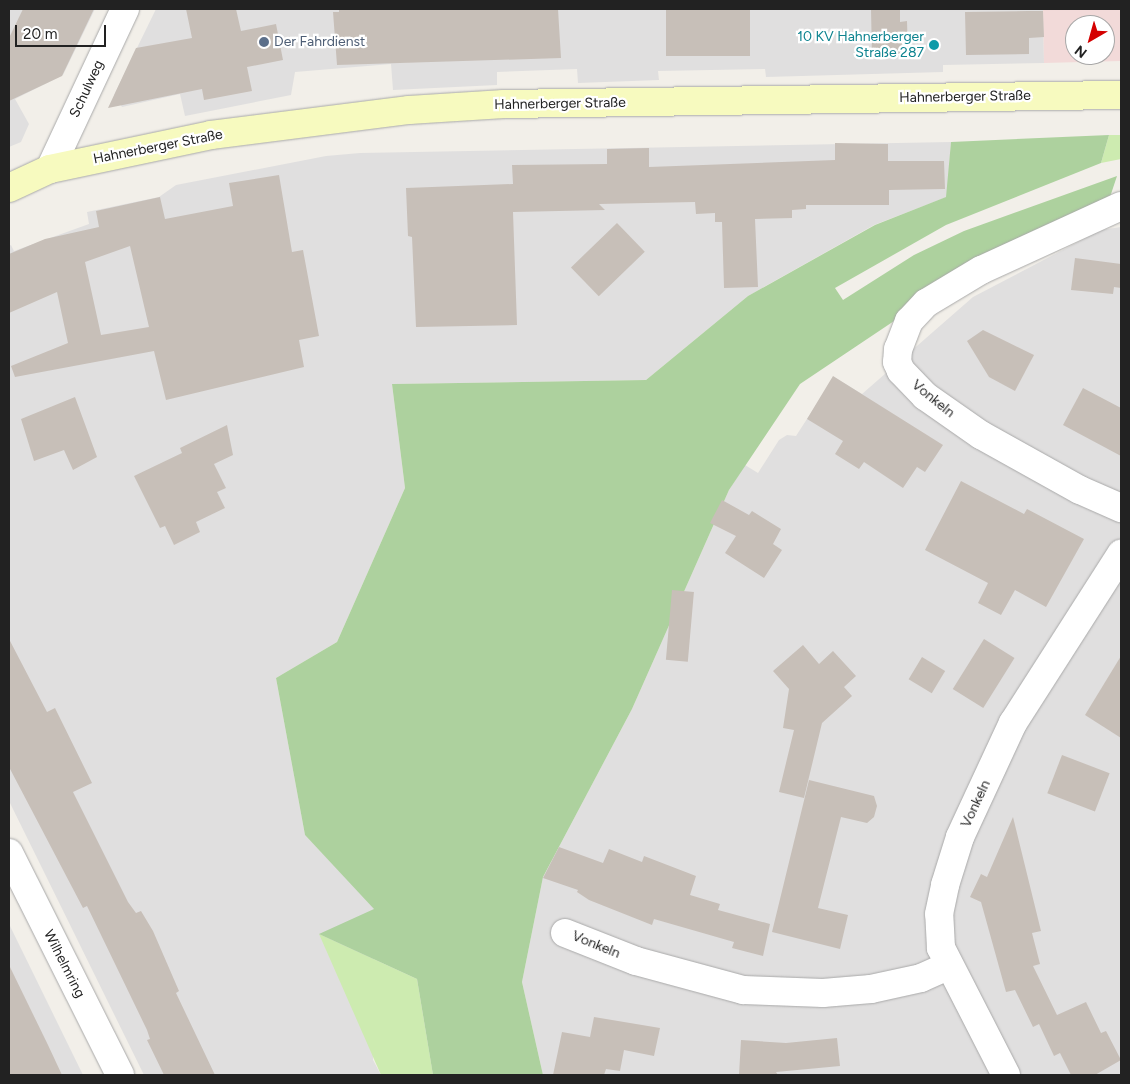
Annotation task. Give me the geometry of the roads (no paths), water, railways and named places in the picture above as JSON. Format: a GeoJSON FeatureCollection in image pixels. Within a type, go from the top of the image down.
{"type":"FeatureCollection","features":[{"type":"Feature","properties":{"kind":"main road","name":"Hahnerberger Straße"},"geometry":{"type":"LineString","coordinates":[[9,188],[50,169],[211,136],[409,110],[504,104],[1121,95]]}},
{"type":"Feature","properties":{"kind":"street","name":"Schulweg"},"geometry":{"type":"LineString","coordinates":[[50,169],[125,9]]}},
{"type":"Feature","properties":{"kind":"street","name":"Vonkeln"},"geometry":{"type":"LineString","coordinates":[[1121,206],[981,270],[926,303],[909,320],[898,349],[897,362],[901,371],[926,396],[981,435],[1080,490],[1121,508]]}},
{"type":"Feature","properties":{"kind":"street","name":"Vonkeln"},"geometry":{"type":"LineString","coordinates":[[1006,1075],[940,948],[939,914],[960,837],[1013,724],[1121,554]]}},
{"type":"Feature","properties":{"kind":"street","name":"Wilhelmring"},"geometry":{"type":"LineString","coordinates":[[9,854],[120,1075]]}},
{"type":"Feature","properties":{"kind":"street","name":"Vonkeln"},"geometry":{"type":"LineString","coordinates":[[564,933],[645,964],[743,990],[823,993],[870,989],[921,978],[948,966]]}},
{"type":"Feature","properties":{"kind":"place","name":"Der Fahrdienst"},"geometry":{"type":"Point","coordinates":[264,42]}},
{"type":"Feature","properties":{"kind":"place","name":"10 KV Hahnerberger Straße 287"},"geometry":{"type":"Point","coordinates":[934,45]}}]}
